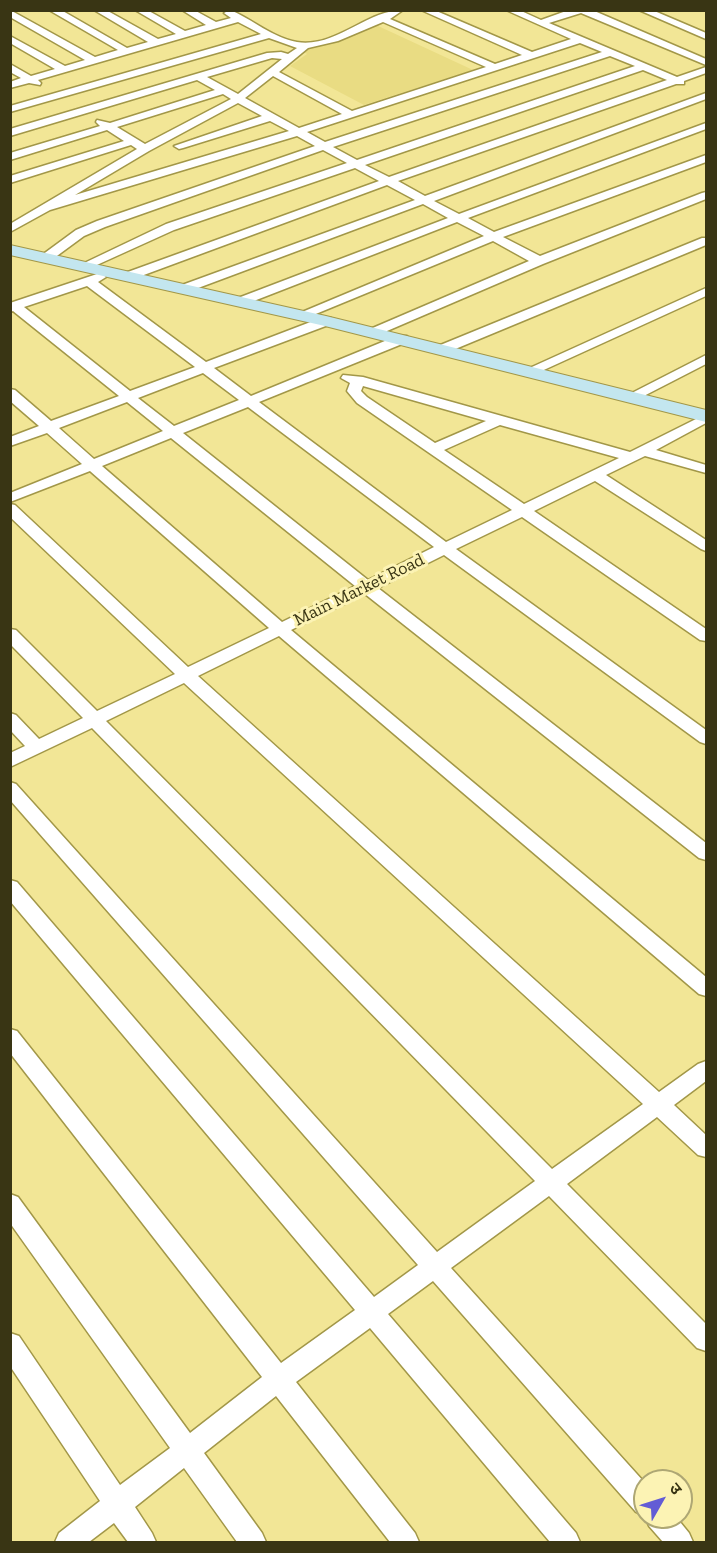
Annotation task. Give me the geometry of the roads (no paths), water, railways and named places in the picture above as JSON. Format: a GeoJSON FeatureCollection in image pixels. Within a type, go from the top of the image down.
{"type":"FeatureCollection","features":[{"type":"Feature","properties":{"kind":"street"},"geometry":{"type":"LineString","coordinates":[[53,10],[128,52]]}},
{"type":"Feature","properties":{"kind":"street"},"geometry":{"type":"LineString","coordinates":[[98,10],[158,43]]}},
{"type":"Feature","properties":{"kind":"street"},"geometry":{"type":"LineString","coordinates":[[139,10],[186,35]]}},
{"type":"Feature","properties":{"kind":"street"},"geometry":{"type":"LineString","coordinates":[[186,10],[216,26]]}},
{"type":"Feature","properties":{"kind":"street"},"geometry":{"type":"LineString","coordinates":[[225,10],[292,44],[305,46]]}},
{"type":"Feature","properties":{"kind":"street"},"geometry":{"type":"LineString","coordinates":[[10,229],[145,149],[238,99],[305,46],[356,31],[399,10]]}},
{"type":"Feature","properties":{"kind":"street"},"geometry":{"type":"LineString","coordinates":[[425,10],[530,55]]}},
{"type":"Feature","properties":{"kind":"street"},"geometry":{"type":"LineString","coordinates":[[510,10],[694,89]]}},
{"type":"Feature","properties":{"kind":"street"},"geometry":{"type":"LineString","coordinates":[[540,23],[582,10],[706,62]]}},
{"type":"Feature","properties":{"kind":"street"},"geometry":{"type":"LineString","coordinates":[[643,10],[706,36]]}},
{"type":"Feature","properties":{"kind":"street"},"geometry":{"type":"LineString","coordinates":[[13,17],[36,13]]}},
{"type":"Feature","properties":{"kind":"street"},"geometry":{"type":"LineString","coordinates":[[13,17],[94,61]]}},
{"type":"Feature","properties":{"kind":"street"},"geometry":{"type":"LineString","coordinates":[[10,85],[240,18]]}},
{"type":"Feature","properties":{"kind":"street"},"geometry":{"type":"LineString","coordinates":[[383,19],[495,67]]}},
{"type":"Feature","properties":{"kind":"street"},"geometry":{"type":"LineString","coordinates":[[10,109],[271,34]]}},
{"type":"Feature","properties":{"kind":"street"},"geometry":{"type":"LineString","coordinates":[[10,39],[65,70]]}},
{"type":"Feature","properties":{"kind":"street"},"geometry":{"type":"LineString","coordinates":[[42,209],[297,132],[579,40]]}},
{"type":"Feature","properties":{"kind":"street"},"geometry":{"type":"LineString","coordinates":[[46,258],[80,233],[101,224],[324,146],[610,53]]}},
{"type":"Feature","properties":{"kind":"street"},"geometry":{"type":"LineString","coordinates":[[10,133],[271,55],[290,58]]}},
{"type":"Feature","properties":{"kind":"street"},"geometry":{"type":"LineString","coordinates":[[10,67],[145,149]]}},
{"type":"Feature","properties":{"kind":"street"},"geometry":{"type":"LineString","coordinates":[[643,67],[170,227],[86,273],[13,307],[129,396],[367,587],[706,853]]}},
{"type":"Feature","properties":{"kind":"street"},"geometry":{"type":"LineString","coordinates":[[186,288],[424,200],[694,89],[706,70]]}},
{"type":"Feature","properties":{"kind":"street"},"geometry":{"type":"LineString","coordinates":[[272,72],[350,114]]}},
{"type":"Feature","properties":{"kind":"street"},"geometry":{"type":"LineString","coordinates":[[199,77],[539,261]]}},
{"type":"Feature","properties":{"kind":"street"},"geometry":{"type":"LineString","coordinates":[[122,274],[388,181],[694,89]]}},
{"type":"Feature","properties":{"kind":"street"},"geometry":{"type":"LineString","coordinates":[[10,157],[223,91]]}},
{"type":"Feature","properties":{"kind":"street"},"geometry":{"type":"LineString","coordinates":[[179,146],[271,117]]}},
{"type":"Feature","properties":{"kind":"street"},"geometry":{"type":"LineString","coordinates":[[242,301],[706,126]]}},
{"type":"Feature","properties":{"kind":"street"},"geometry":{"type":"LineString","coordinates":[[10,180],[131,142]]}},
{"type":"Feature","properties":{"kind":"street"},"geometry":{"type":"LineString","coordinates":[[301,315],[493,237],[706,158]]}},
{"type":"Feature","properties":{"kind":"street"},"geometry":{"type":"LineString","coordinates":[[373,333],[539,261],[706,195]]}},
{"type":"Feature","properties":{"kind":"street"},"geometry":{"type":"LineString","coordinates":[[443,349],[706,241]]}},
{"type":"Feature","properties":{"kind":"street"},"geometry":{"type":"LineString","coordinates":[[10,250],[46,258],[86,273],[204,368],[445,548],[706,738]]}},
{"type":"Feature","properties":{"kind":"street"},"geometry":{"type":"LineString","coordinates":[[86,273],[122,274],[242,301],[443,349],[706,417]]}},
{"type":"Feature","properties":{"kind":"street"},"geometry":{"type":"LineString","coordinates":[[530,371],[706,292]]}},
{"type":"Feature","properties":{"kind":"street"},"geometry":{"type":"LineString","coordinates":[[10,442],[326,321]]}},
{"type":"Feature","properties":{"kind":"street"},"geometry":{"type":"LineString","coordinates":[[10,498],[402,339]]}},
{"type":"Feature","properties":{"kind":"street"},"geometry":{"type":"LineString","coordinates":[[631,397],[706,359]]}},
{"type":"Feature","properties":{"kind":"street"},"geometry":{"type":"LineString","coordinates":[[325,371],[499,420],[705,469]]}},
{"type":"Feature","properties":{"kind":"street"},"geometry":{"type":"LineString","coordinates":[[358,380],[354,387],[356,395],[706,636]]}},
{"type":"Feature","properties":{"kind":"street"},"geometry":{"type":"LineString","coordinates":[[10,393],[280,629],[706,988]]}},
{"type":"Feature","properties":{"kind":"street","name":"Main Market Road"},"geometry":{"type":"LineString","coordinates":[[10,761],[596,475],[706,417]]}},
{"type":"Feature","properties":{"kind":"street"},"geometry":{"type":"LineString","coordinates":[[434,449],[499,420]]}},
{"type":"Feature","properties":{"kind":"street"},"geometry":{"type":"LineString","coordinates":[[596,475],[706,546]]}},
{"type":"Feature","properties":{"kind":"street"},"geometry":{"type":"LineString","coordinates":[[10,508],[186,675],[706,1148]]}},
{"type":"Feature","properties":{"kind":"street"},"geometry":{"type":"LineString","coordinates":[[10,634],[553,1182],[706,1340]]}},
{"type":"Feature","properties":{"kind":"street"},"geometry":{"type":"LineString","coordinates":[[10,719],[37,748]]}},
{"type":"Feature","properties":{"kind":"street"},"geometry":{"type":"LineString","coordinates":[[10,788],[633,1489]]}},
{"type":"Feature","properties":{"kind":"street"},"geometry":{"type":"LineString","coordinates":[[10,887],[567,1542]]}},
{"type":"Feature","properties":{"kind":"street"},"geometry":{"type":"LineString","coordinates":[[10,1037],[406,1542]]}},
{"type":"Feature","properties":{"kind":"street"},"geometry":{"type":"LineString","coordinates":[[68,1542],[118,1506],[278,1380],[706,1070]]}},
{"type":"Feature","properties":{"kind":"street"},"geometry":{"type":"LineString","coordinates":[[10,1204],[253,1542]]}},
{"type":"Feature","properties":{"kind":"street"},"geometry":{"type":"LineString","coordinates":[[10,1344],[143,1542]]}},
{"type":"Feature","properties":{"kind":"street"},"geometry":{"type":"LineString","coordinates":[[669,1529],[680,1542]]}}]}
